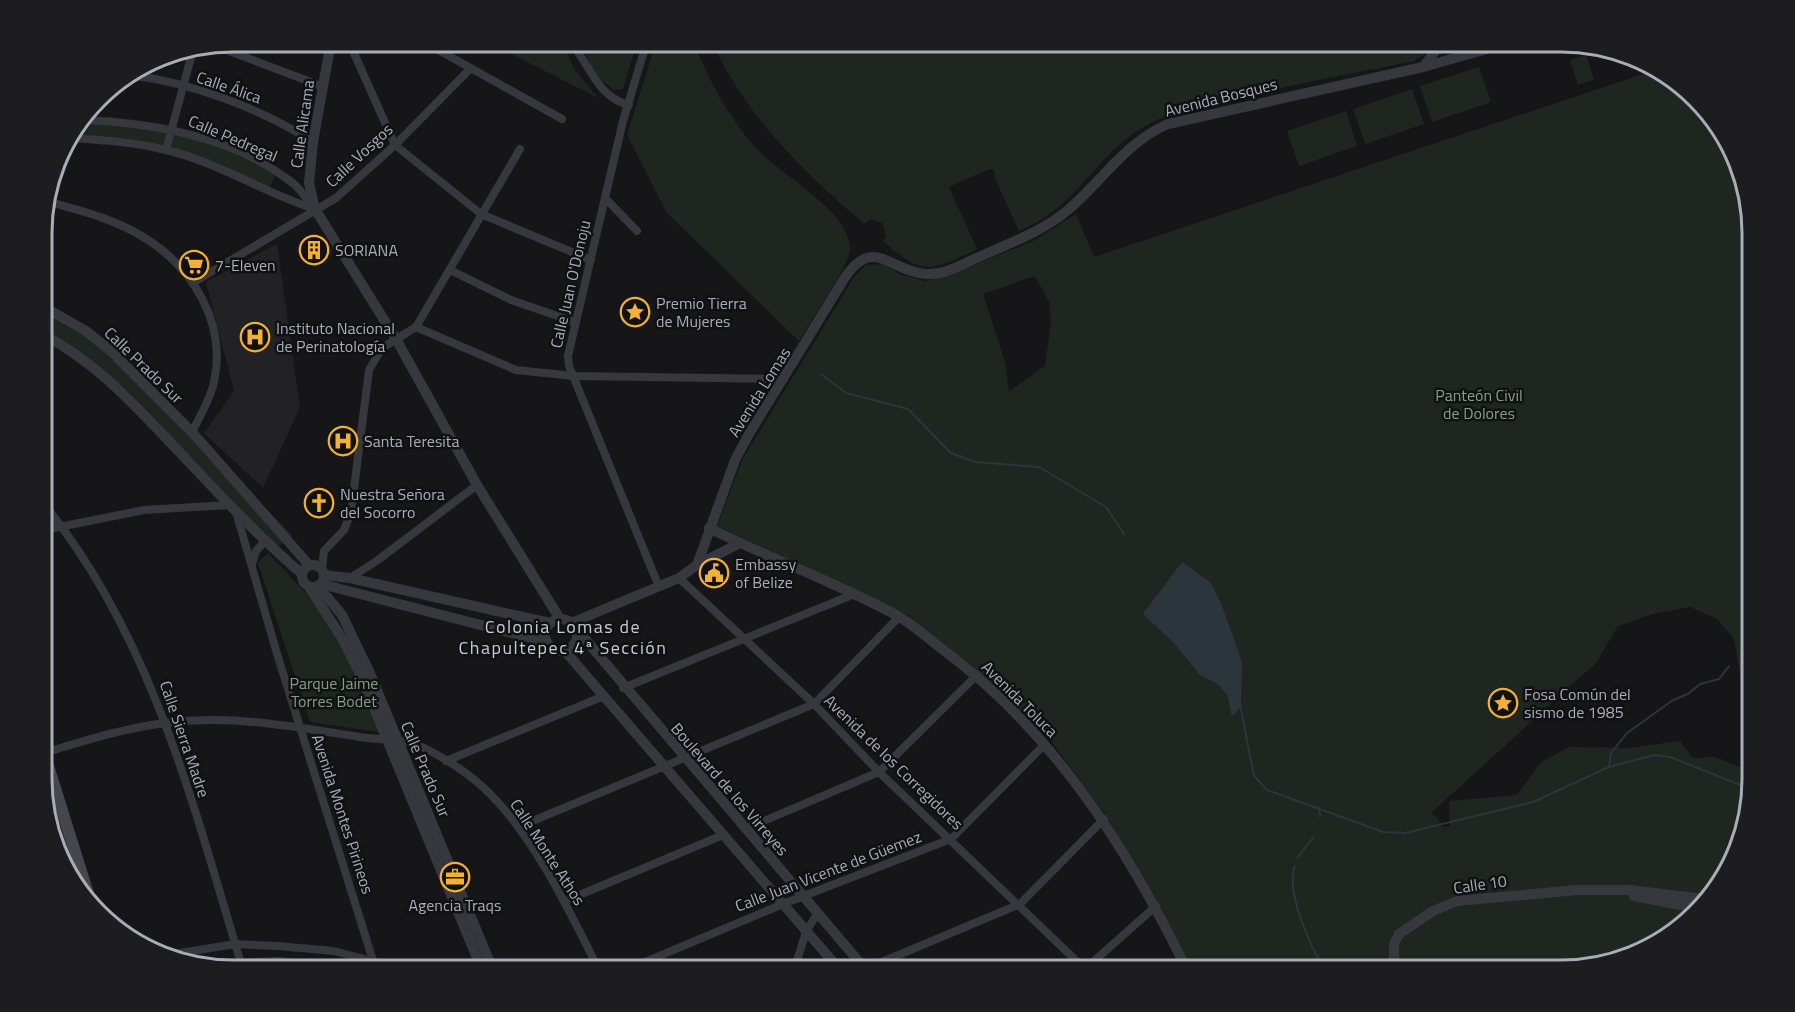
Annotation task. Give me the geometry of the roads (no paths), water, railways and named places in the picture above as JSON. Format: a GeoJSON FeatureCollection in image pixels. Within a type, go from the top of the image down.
{"type":"FeatureCollection","features":[{"type":"Feature","properties":{"kind":"main road"},"geometry":{"type":"LineString","coordinates":[[52,779],[84,880]]}},
{"type":"Feature","properties":{"kind":"street"},"geometry":{"type":"LineString","coordinates":[[248,53],[321,86]]}},
{"type":"Feature","properties":{"kind":"street","name":"Calle Alicama"},"geometry":{"type":"LineString","coordinates":[[315,209],[309,183],[321,86],[328,53]]}},
{"type":"Feature","properties":{"kind":"street"},"geometry":{"type":"LineString","coordinates":[[355,53],[395,145],[481,214],[591,260]]}},
{"type":"Feature","properties":{"kind":"street"},"geometry":{"type":"LineString","coordinates":[[443,53],[562,119]]}},
{"type":"Feature","properties":{"kind":"street"},"geometry":{"type":"LineString","coordinates":[[577,53],[590,75],[611,97],[629,105]]}},
{"type":"Feature","properties":{"kind":"street","name":"Calle Juan O'Donoju"},"geometry":{"type":"LineString","coordinates":[[644,53],[568,356],[573,376],[659,586]]}},
{"type":"Feature","properties":{"kind":"street"},"geometry":{"type":"LineString","coordinates":[[1423,67],[1434,53]]}},
{"type":"Feature","properties":{"kind":"street","name":"Avenida Bosques"},"geometry":{"type":"LineString","coordinates":[[875,256],[888,259],[911,272],[935,274],[947,271],[1051,223],[1152,131],[1227,109],[1423,67],[1473,53]]}},
{"type":"Feature","properties":{"kind":"street"},"geometry":{"type":"LineString","coordinates":[[166,150],[191,58]]}},
{"type":"Feature","properties":{"kind":"street","name":"Calle Vosgos"},"geometry":{"type":"LineString","coordinates":[[194,282],[336,198],[395,145],[470,69]]}},
{"type":"Feature","properties":{"kind":"street","name":"Calle Álica"},"geometry":{"type":"LineString","coordinates":[[142,78],[184,87],[267,116],[313,142]]}},
{"type":"Feature","properties":{"kind":"street","name":"Calle Pedregal"},"geometry":{"type":"LineString","coordinates":[[93,121],[173,129],[216,143],[278,173],[296,186],[315,209]]}},
{"type":"Feature","properties":{"kind":"street","name":"Calle Pedregal"},"geometry":{"type":"LineString","coordinates":[[80,138],[112,140],[166,150],[315,209]]}},
{"type":"Feature","properties":{"kind":"street"},"geometry":{"type":"LineString","coordinates":[[319,580],[324,551],[344,530],[351,512],[369,370],[382,348],[416,327],[520,149]]}},
{"type":"Feature","properties":{"kind":"street"},"geometry":{"type":"LineString","coordinates":[[606,199],[637,231]]}},
{"type":"Feature","properties":{"kind":"street"},"geometry":{"type":"LineString","coordinates":[[55,204],[106,219],[145,237],[170,257],[194,282],[208,309],[216,357],[214,380],[206,405],[192,432]]}},
{"type":"Feature","properties":{"kind":"street"},"geometry":{"type":"LineString","coordinates":[[315,209],[396,339],[555,621]]}},
{"type":"Feature","properties":{"kind":"street","name":"Avenida Lomas"},"geometry":{"type":"LineString","coordinates":[[697,565],[735,460],[852,265],[863,258],[875,256]]}},
{"type":"Feature","properties":{"kind":"street"},"geometry":{"type":"LineString","coordinates":[[450,270],[511,300],[575,322]]}},
{"type":"Feature","properties":{"kind":"street","name":"Calle Prado Sur"},"geometry":{"type":"LineString","coordinates":[[52,312],[98,340],[192,432],[305,570],[304,583],[319,580],[489,960]]}},
{"type":"Feature","properties":{"kind":"street"},"geometry":{"type":"LineString","coordinates":[[416,327],[516,370],[573,376],[784,379]]}},
{"type":"Feature","properties":{"kind":"street"},"geometry":{"type":"LineString","coordinates":[[52,340],[89,362],[111,381],[264,542],[305,570],[316,565],[319,580]]}},
{"type":"Feature","properties":{"kind":"street"},"geometry":{"type":"LineString","coordinates":[[350,578],[374,563],[477,485]]}},
{"type":"Feature","properties":{"kind":"street"},"geometry":{"type":"LineString","coordinates":[[52,529],[144,510],[233,508]]}},
{"type":"Feature","properties":{"kind":"street","name":"Avenida Montes Pirineos"},"geometry":{"type":"LineString","coordinates":[[233,508],[373,959]]}},
{"type":"Feature","properties":{"kind":"street","name":"Calle Sierra Madre"},"geometry":{"type":"LineString","coordinates":[[52,514],[63,528],[133,644],[167,722],[240,960]]}},
{"type":"Feature","properties":{"kind":"street","name":"Avenida Toluca"},"geometry":{"type":"LineString","coordinates":[[709,528],[899,617],[977,675],[1045,744],[1104,819],[1156,906],[1182,959]]}},
{"type":"Feature","properties":{"kind":"street"},"geometry":{"type":"LineString","coordinates":[[252,564],[256,551],[264,542]]}},
{"type":"Feature","properties":{"kind":"street"},"geometry":{"type":"LineString","coordinates":[[319,580],[350,578],[572,625],[679,578],[697,565],[740,543]]}},
{"type":"Feature","properties":{"kind":"street","name":"Avenida de los Corregidores"},"geometry":{"type":"LineString","coordinates":[[679,578],[814,705],[879,772],[1020,904],[1075,959]]}},
{"type":"Feature","properties":{"kind":"street"},"geometry":{"type":"LineString","coordinates":[[319,580],[547,642],[554,649],[564,650],[575,641],[572,625]]}},
{"type":"Feature","properties":{"kind":"street"},"geometry":{"type":"LineString","coordinates":[[624,688],[852,595]]}},
{"type":"Feature","properties":{"kind":"street"},"geometry":{"type":"LineString","coordinates":[[518,827],[682,757],[814,705],[899,617]]}},
{"type":"Feature","properties":{"kind":"street"},"geometry":{"type":"LineString","coordinates":[[547,642],[545,632],[555,621]]}},
{"type":"Feature","properties":{"kind":"street","name":"Boulevard de los Virreyes"},"geometry":{"type":"LineString","coordinates":[[572,625],[801,897],[857,960]]}},
{"type":"Feature","properties":{"kind":"street","name":"Boulevard de los Virreyes"},"geometry":{"type":"LineString","coordinates":[[564,650],[831,960]]}},
{"type":"Feature","properties":{"kind":"street"},"geometry":{"type":"LineString","coordinates":[[745,829],[879,772],[977,675]]}},
{"type":"Feature","properties":{"kind":"street"},"geometry":{"type":"LineString","coordinates":[[446,761],[604,696]]}},
{"type":"Feature","properties":{"kind":"street","name":"Calle Monte Athos"},"geometry":{"type":"LineString","coordinates":[[52,750],[108,733],[167,722],[212,720],[300,726],[392,740],[421,747],[446,761],[488,791],[518,827],[565,901],[594,960]]}},
{"type":"Feature","properties":{"kind":"street","name":"Calle Prado Sur"},"geometry":{"type":"LineString","coordinates":[[392,740],[478,960]]}},
{"type":"Feature","properties":{"kind":"street","name":"Calle Juan Vicente de Güemez"},"geometry":{"type":"LineString","coordinates":[[651,960],[783,904],[951,839],[1045,744]]}},
{"type":"Feature","properties":{"kind":"street"},"geometry":{"type":"LineString","coordinates":[[888,960],[1020,904],[1104,819]]}},
{"type":"Feature","properties":{"kind":"street"},"geometry":{"type":"LineString","coordinates":[[565,901],[723,835]]}},
{"type":"Feature","properties":{"kind":"street","name":"Calle 10"},"geometry":{"type":"LineString","coordinates":[[1394,959],[1394,944],[1400,934],[1446,904],[1486,896],[1576,890],[1630,890],[1697,898]]}},
{"type":"Feature","properties":{"kind":"street","name":"Calle 10"},"geometry":{"type":"LineString","coordinates":[[1610,891],[1688,907]]}},
{"type":"Feature","properties":{"kind":"street"},"geometry":{"type":"LineString","coordinates":[[1097,959],[1156,906]]}},
{"type":"Feature","properties":{"kind":"street"},"geometry":{"type":"LineString","coordinates":[[797,960],[806,932],[817,914]]}},
{"type":"Feature","properties":{"kind":"street"},"geometry":{"type":"LineString","coordinates":[[185,952],[236,944],[334,951],[373,959]]}},
{"type":"Feature","properties":{"kind":"waterway"},"geometry":{"type":"LineString","coordinates":[[821,374],[846,393],[908,409],[951,453],[975,462],[1039,467],[1106,507],[1124,534]]}},
{"type":"Feature","properties":{"kind":"waterway"},"geometry":{"type":"LineString","coordinates":[[1609,767],[1611,753],[1627,733],[1700,684],[1719,679],[1729,666]]}},
{"type":"Feature","properties":{"kind":"waterway"},"geometry":{"type":"LineString","coordinates":[[1240,704],[1254,776],[1267,790],[1383,832],[1405,833],[1533,802],[1609,767],[1654,755],[1670,757],[1742,786]]}},
{"type":"Feature","properties":{"kind":"waterway"},"geometry":{"type":"LineString","coordinates":[[1319,808],[1320,816]]}},
{"type":"Feature","properties":{"kind":"waterway"},"geometry":{"type":"LineString","coordinates":[[1297,858],[1313,838]]}},
{"type":"Feature","properties":{"kind":"waterway"},"geometry":{"type":"LineString","coordinates":[[1295,866],[1293,877],[1296,905],[1319,959]]}},
{"type":"Feature","properties":{"kind":"place","name":"SORIANA"},"geometry":{"type":"Point","coordinates":[314,250]}},
{"type":"Feature","properties":{"kind":"place","name":"7-Eleven"},"geometry":{"type":"Point","coordinates":[194,265]}},
{"type":"Feature","properties":{"kind":"place","name":"Premio Tierra de Mujeres"},"geometry":{"type":"Point","coordinates":[635,312]}},
{"type":"Feature","properties":{"kind":"place","name":"Instituto Nacional de Perinatología"},"geometry":{"type":"Point","coordinates":[255,337]}},
{"type":"Feature","properties":{"kind":"place","name":"Santa Teresita"},"geometry":{"type":"Point","coordinates":[343,441]}},
{"type":"Feature","properties":{"kind":"place","name":"Nuestra Señora del Socorro"},"geometry":{"type":"Point","coordinates":[319,503]}},
{"type":"Feature","properties":{"kind":"place","name":"Embassy of Belize"},"geometry":{"type":"Point","coordinates":[714,573]}},
{"type":"Feature","properties":{"kind":"place","name":"Fosa Común del sismo de 1985"},"geometry":{"type":"Point","coordinates":[1503,703]}},
{"type":"Feature","properties":{"kind":"place","name":"Agencia Traqs"},"geometry":{"type":"Point","coordinates":[455,877]}},
{"type":"Feature","properties":{"kind":"district","name":"Colonia Lomas de Chapultepec 4ª Sección"},"geometry":{"type":"Point","coordinates":[563,636]}},
{"type":"Feature","properties":{"kind":"park label","name":"Panteón Civil de Dolores"},"geometry":{"type":"Point","coordinates":[1479,404]}},
{"type":"Feature","properties":{"kind":"park label","name":"Parque Jaime Torres Bodet"},"geometry":{"type":"Point","coordinates":[334,692]}}]}
